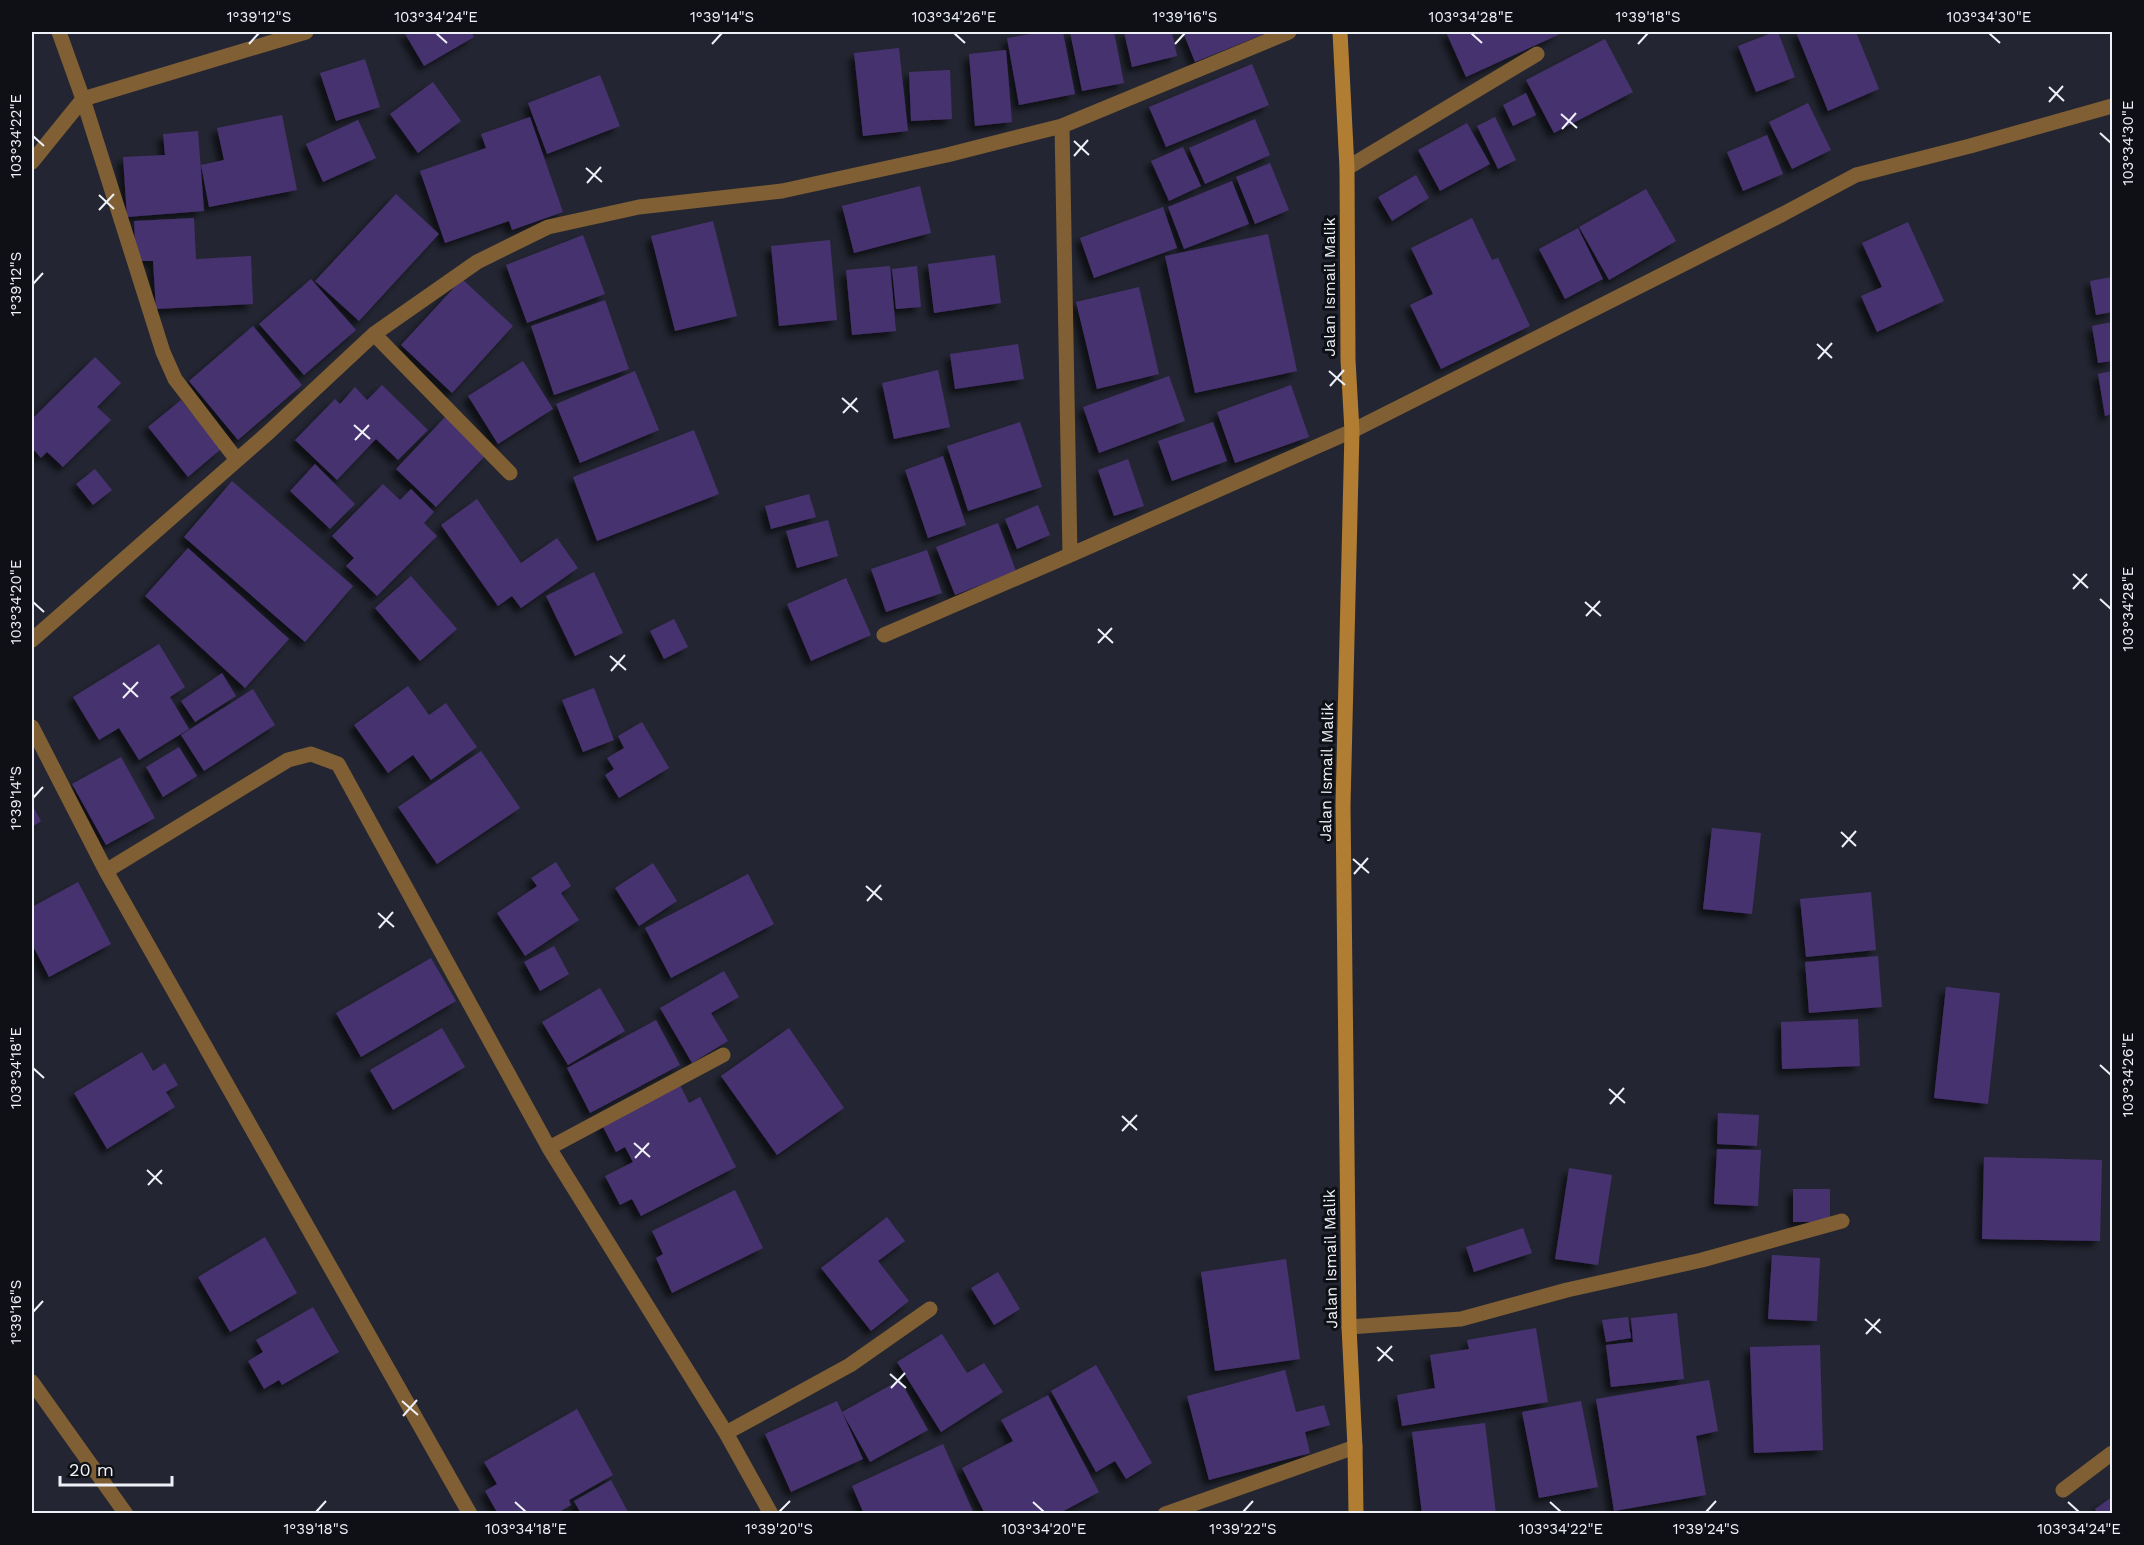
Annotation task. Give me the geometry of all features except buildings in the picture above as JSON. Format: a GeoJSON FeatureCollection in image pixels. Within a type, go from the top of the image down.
{"type":"FeatureCollection","features":[{"type":"Feature","properties":{"kind":"main road","name":"Jalan Ismail Malik"},"geometry":{"type":"LineString","coordinates":[[1340,32],[1347,168],[1348,360],[1352,431],[1343,805],[1349,1327],[1356,1514]]}},
{"type":"Feature","properties":{"kind":"street"},"geometry":{"type":"LineString","coordinates":[[59,32],[83,99],[163,351],[175,379],[237,460]]}},
{"type":"Feature","properties":{"kind":"street"},"geometry":{"type":"LineString","coordinates":[[32,162],[83,99],[306,32]]}},
{"type":"Feature","properties":{"kind":"street"},"geometry":{"type":"LineString","coordinates":[[32,640],[237,460],[374,334],[477,262],[548,227],[639,207],[783,191],[947,155],[1062,126],[1289,32]]}},
{"type":"Feature","properties":{"kind":"street"},"geometry":{"type":"LineString","coordinates":[[1347,168],[1537,54]]}},
{"type":"Feature","properties":{"kind":"street"},"geometry":{"type":"LineString","coordinates":[[884,635],[1352,431],[1856,175],[2112,106]]}},
{"type":"Feature","properties":{"kind":"street"},"geometry":{"type":"LineString","coordinates":[[1062,126],[1070,555]]}},
{"type":"Feature","properties":{"kind":"street"},"geometry":{"type":"LineString","coordinates":[[374,334],[510,473]]}},
{"type":"Feature","properties":{"kind":"street"},"geometry":{"type":"LineString","coordinates":[[32,728],[106,871],[470,1514]]}},
{"type":"Feature","properties":{"kind":"street"},"geometry":{"type":"LineString","coordinates":[[106,871],[288,760],[311,754],[338,764],[549,1148],[726,1433],[771,1514]]}},
{"type":"Feature","properties":{"kind":"street"},"geometry":{"type":"LineString","coordinates":[[549,1148],[723,1055]]}},
{"type":"Feature","properties":{"kind":"street"},"geometry":{"type":"LineString","coordinates":[[1349,1327],[1461,1319],[1567,1290],[1702,1260],[1842,1221]]}},
{"type":"Feature","properties":{"kind":"street"},"geometry":{"type":"LineString","coordinates":[[726,1433],[850,1365],[930,1309]]}},
{"type":"Feature","properties":{"kind":"street"},"geometry":{"type":"LineString","coordinates":[[32,1382],[126,1514]]}},
{"type":"Feature","properties":{"kind":"street"},"geometry":{"type":"LineString","coordinates":[[1165,1514],[1355,1447]]}},
{"type":"Feature","properties":{"kind":"street"},"geometry":{"type":"LineString","coordinates":[[2063,1490],[2112,1453]]}}]}
